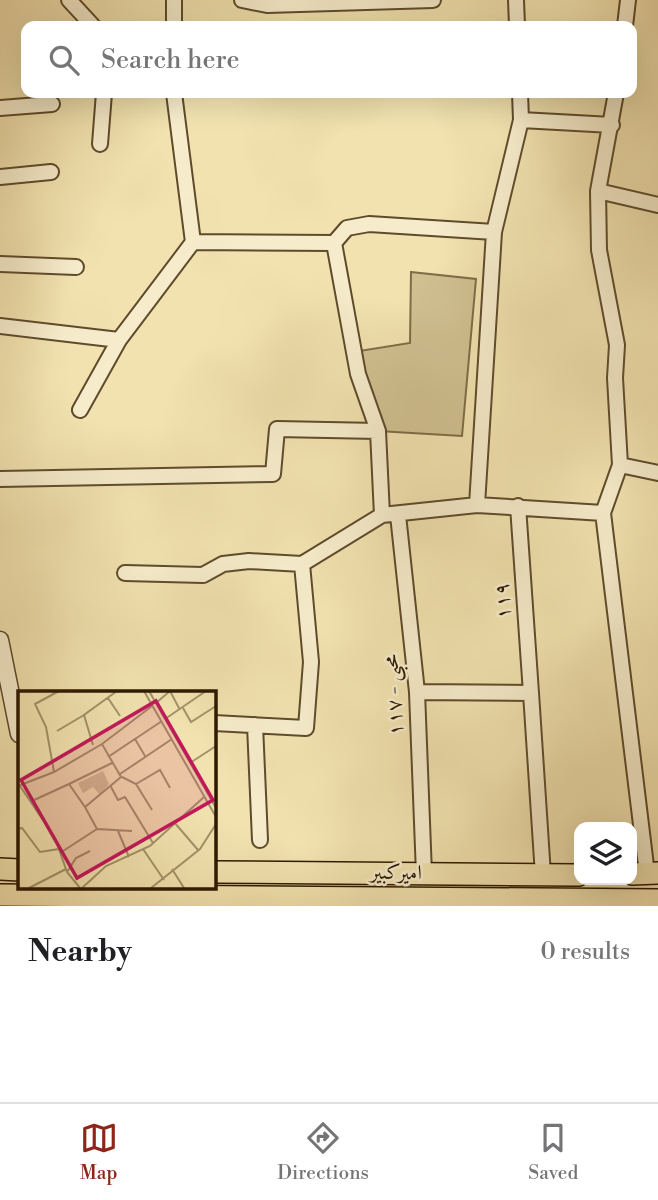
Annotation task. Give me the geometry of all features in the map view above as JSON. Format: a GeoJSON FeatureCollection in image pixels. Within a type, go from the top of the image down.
{"type":"FeatureCollection","features":[{"type":"Feature","properties":{"kind":"main road"},"geometry":{"type":"LineString","coordinates":[[0,869],[18,870]]}},
{"type":"Feature","properties":{"kind":"main road","name":"امیرکبیر"},"geometry":{"type":"LineString","coordinates":[[215,872],[574,875]]}},
{"type":"Feature","properties":{"kind":"main road","name":"امیرکبیر"},"geometry":{"type":"LineString","coordinates":[[0,895],[77,900],[653,902]]}},
{"type":"Feature","properties":{"kind":"street"},"geometry":{"type":"LineString","coordinates":[[69,0],[88,21]]}},
{"type":"Feature","properties":{"kind":"street"},"geometry":{"type":"LineString","coordinates":[[174,0],[174,21]]}},
{"type":"Feature","properties":{"kind":"street"},"geometry":{"type":"LineString","coordinates":[[242,0],[267,5],[433,0]]}},
{"type":"Feature","properties":{"kind":"street"},"geometry":{"type":"LineString","coordinates":[[516,0],[517,21]]}},
{"type":"Feature","properties":{"kind":"street"},"geometry":{"type":"LineString","coordinates":[[626,21],[628,0]]}},
{"type":"Feature","properties":{"kind":"street"},"geometry":{"type":"LineString","coordinates":[[100,144],[104,98]]}},
{"type":"Feature","properties":{"kind":"street"},"geometry":{"type":"LineString","coordinates":[[80,410],[119,340],[192,242],[175,98]]}},
{"type":"Feature","properties":{"kind":"street"},"geometry":{"type":"LineString","coordinates":[[477,505],[494,232],[521,120],[520,98]]}},
{"type":"Feature","properties":{"kind":"street"},"geometry":{"type":"LineString","coordinates":[[615,98],[598,191],[599,250],[617,345],[615,378],[620,465],[603,513],[646,874]]}},
{"type":"Feature","properties":{"kind":"street"},"geometry":{"type":"LineString","coordinates":[[0,108],[52,104]]}},
{"type":"Feature","properties":{"kind":"street"},"geometry":{"type":"LineString","coordinates":[[521,120],[612,125]]}},
{"type":"Feature","properties":{"kind":"street"},"geometry":{"type":"LineString","coordinates":[[0,177],[51,172]]}},
{"type":"Feature","properties":{"kind":"street"},"geometry":{"type":"LineString","coordinates":[[598,191],[658,205]]}},
{"type":"Feature","properties":{"kind":"street"},"geometry":{"type":"LineString","coordinates":[[192,242],[334,243],[347,228],[369,224],[494,232]]}},
{"type":"Feature","properties":{"kind":"street"},"geometry":{"type":"LineString","coordinates":[[334,243],[358,374],[378,432],[382,514]]}},
{"type":"Feature","properties":{"kind":"street"},"geometry":{"type":"LineString","coordinates":[[0,264],[76,267]]}},
{"type":"Feature","properties":{"kind":"street"},"geometry":{"type":"LineString","coordinates":[[0,326],[119,340]]}},
{"type":"Feature","properties":{"kind":"street"},"geometry":{"type":"LineString","coordinates":[[0,479],[272,474],[277,429],[378,432]]}},
{"type":"Feature","properties":{"kind":"street"},"geometry":{"type":"LineString","coordinates":[[620,465],[658,473]]}},
{"type":"Feature","properties":{"kind":"street"},"geometry":{"type":"LineString","coordinates":[[125,573],[204,575],[223,565],[249,561],[302,564],[382,514],[398,515],[477,505],[603,513]]}},
{"type":"Feature","properties":{"kind":"street","name":"۱۱۹"},"geometry":{"type":"LineString","coordinates":[[518,506],[543,875]]}},
{"type":"Feature","properties":{"kind":"street","name":"محبی - ۱۱۷"},"geometry":{"type":"LineString","coordinates":[[398,515],[417,692],[424,874]]}},
{"type":"Feature","properties":{"kind":"street"},"geometry":{"type":"LineString","coordinates":[[215,723],[306,728],[311,662],[302,564]]}},
{"type":"Feature","properties":{"kind":"street"},"geometry":{"type":"LineString","coordinates":[[1,644],[18,729]]}},
{"type":"Feature","properties":{"kind":"street"},"geometry":{"type":"LineString","coordinates":[[417,692],[530,693]]}},
{"type":"Feature","properties":{"kind":"street"},"geometry":{"type":"LineString","coordinates":[[255,725],[260,840]]}},
{"type":"Feature","properties":{"kind":"shaded area"},"geometry":{"type":"Polygon","coordinates":[[[411,272],[476,279],[462,436],[378,431],[353,352],[410,343],[411,272]]]}}]}
